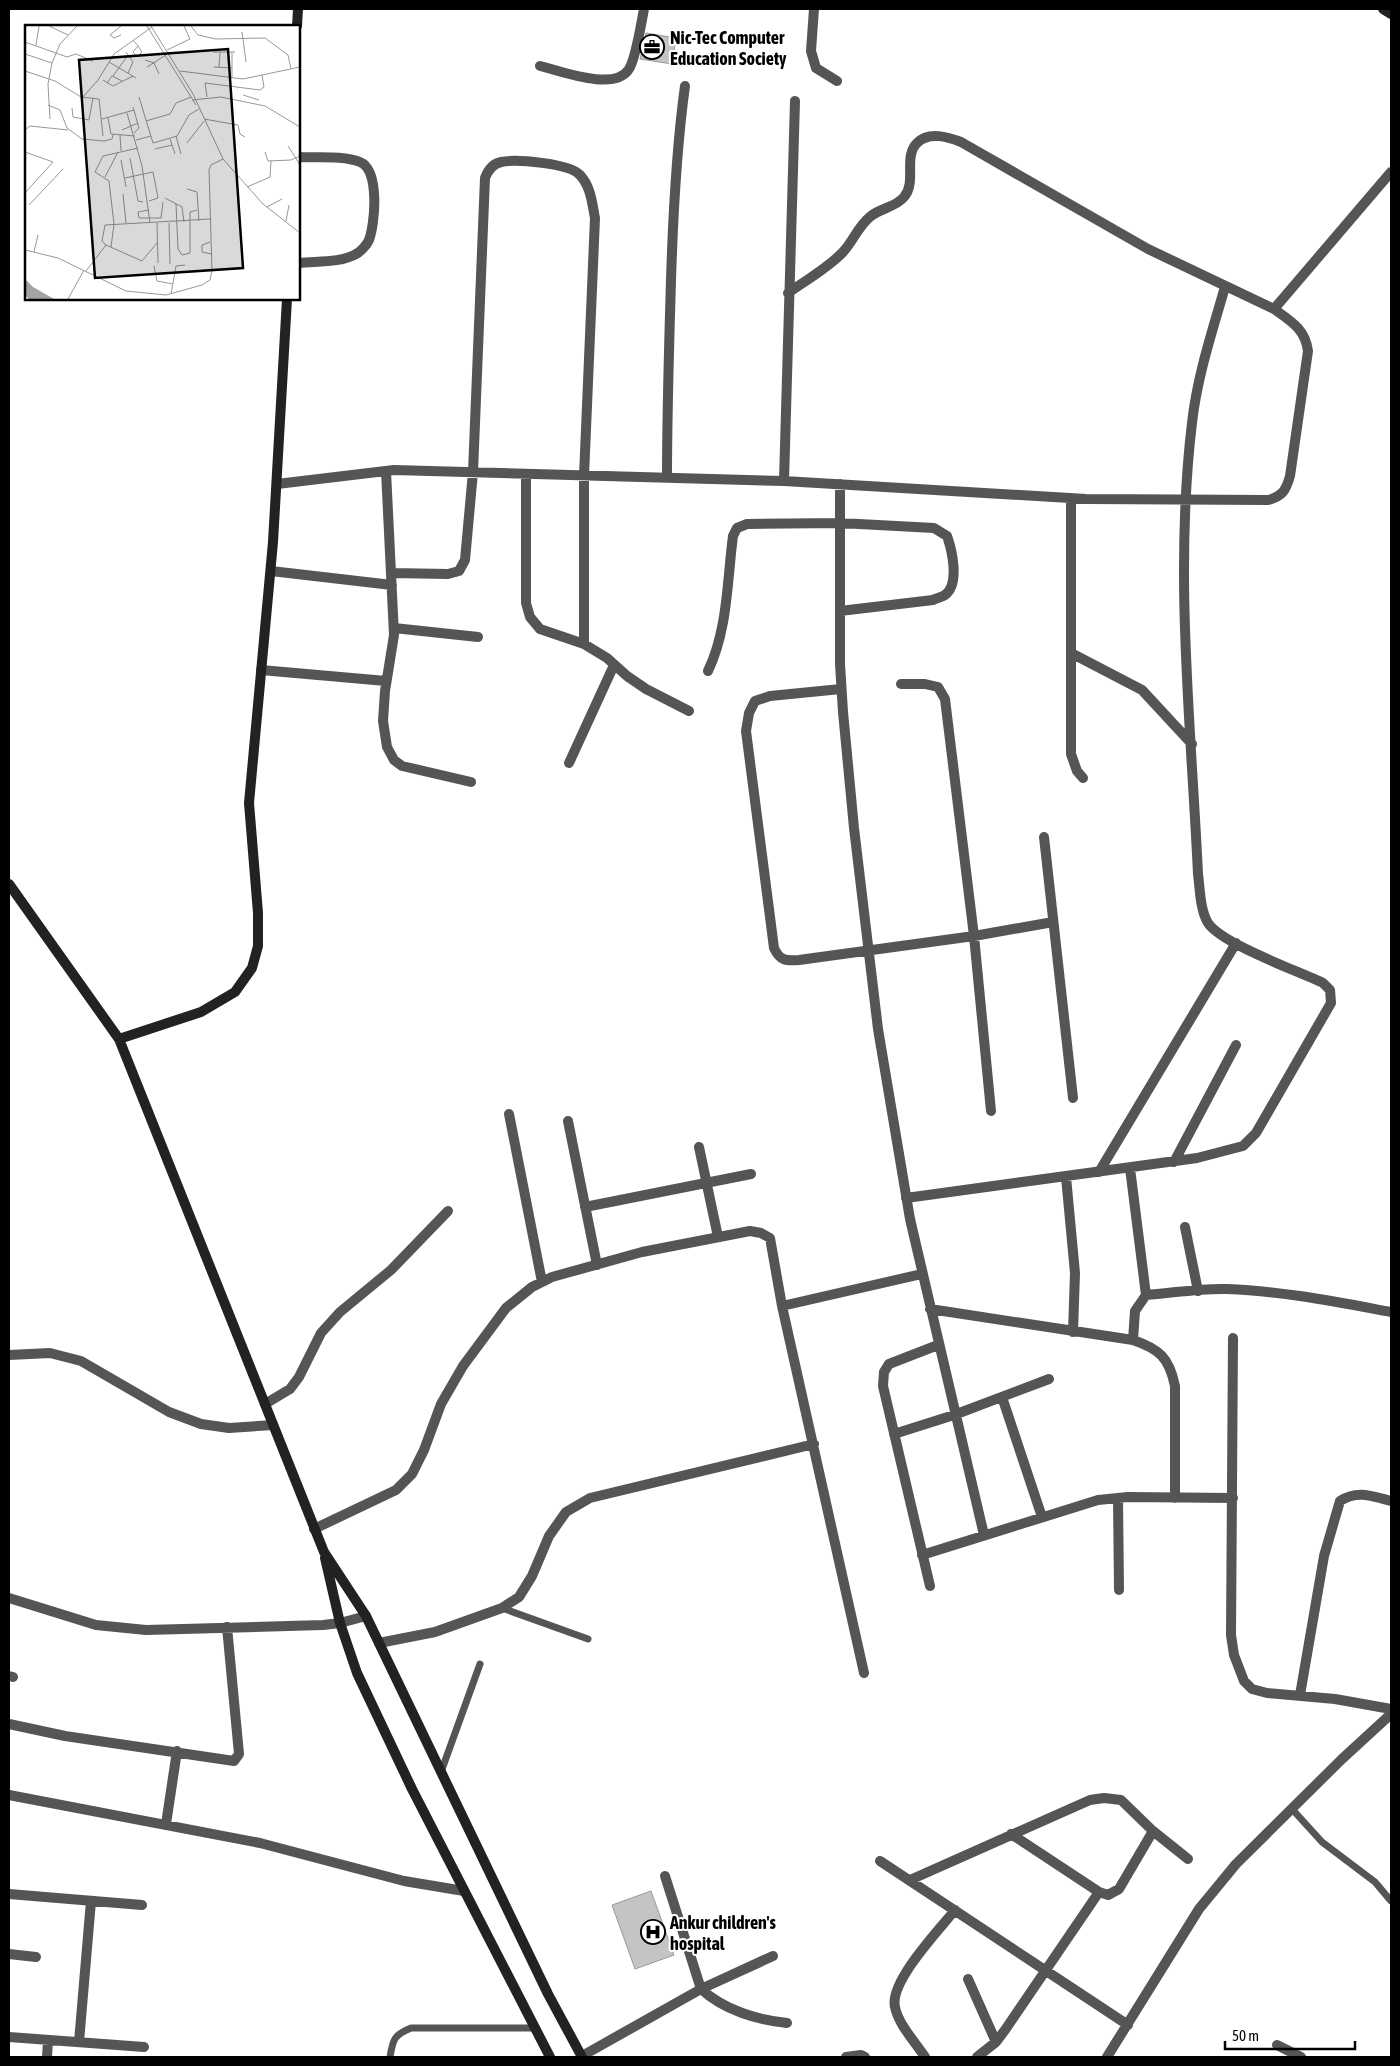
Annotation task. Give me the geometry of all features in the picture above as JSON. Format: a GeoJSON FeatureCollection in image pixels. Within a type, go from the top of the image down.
{"type":"FeatureCollection","features":[{"type":"Feature","properties":{"kind":"street"},"geometry":{"type":"LineString","coordinates":[[298,9],[298,25]]}},
{"type":"Feature","properties":{"kind":"street"},"geometry":{"type":"LineString","coordinates":[[540,66],[594,79],[612,80],[623,77],[630,68],[644,9]]}},
{"type":"Feature","properties":{"kind":"street"},"geometry":{"type":"LineString","coordinates":[[814,9],[811,51],[816,68],[837,81]]}},
{"type":"Feature","properties":{"kind":"street"},"geometry":{"type":"LineString","coordinates":[[1384,9],[1391,14]]}},
{"type":"Feature","properties":{"kind":"street"},"geometry":{"type":"LineString","coordinates":[[667,478],[667,390],[674,182],[677,141],[685,86]]}},
{"type":"Feature","properties":{"kind":"street"},"geometry":{"type":"LineString","coordinates":[[784,481],[795,101]]}},
{"type":"Feature","properties":{"kind":"street"},"geometry":{"type":"LineString","coordinates":[[277,484],[386,471],[784,481],[1071,498],[1268,500],[1278,498],[1286,492],[1308,351],[1306,339],[1299,327],[1274,309],[1148,249],[961,142],[945,136],[927,137],[918,142],[911,151],[906,196],[899,202],[872,215],[859,227],[843,252],[788,294]]}},
{"type":"Feature","properties":{"kind":"street"},"geometry":{"type":"LineString","coordinates":[[300,157],[361,162],[369,170],[374,180],[372,231],[368,243],[356,255],[300,263]]}},
{"type":"Feature","properties":{"kind":"street"},"geometry":{"type":"LineString","coordinates":[[391,573],[448,574],[458,571],[465,560],[473,472],[485,178],[490,168],[500,162],[560,164],[579,174],[590,190],[595,218],[584,476],[584,644]]}},
{"type":"Feature","properties":{"kind":"street"},"geometry":{"type":"LineString","coordinates":[[1274,309],[1391,172]]}},
{"type":"Feature","properties":{"kind":"street"},"geometry":{"type":"LineString","coordinates":[[906,1198],[1174,1162],[1229,1151],[1243,1146],[1265,1118],[1331,1003],[1330,990],[1323,983],[1236,943],[1216,930],[1208,922],[1203,908],[1198,874],[1185,616],[1185,500],[1192,422],[1200,373],[1225,287]]}},
{"type":"Feature","properties":{"kind":"street"},"geometry":{"type":"LineString","coordinates":[[119,1039],[201,1012],[235,992],[252,968],[258,946],[258,913],[249,803],[271,571],[287,300]]}},
{"type":"Feature","properties":{"kind":"street"},"geometry":{"type":"LineString","coordinates":[[386,471],[394,628],[382,721],[387,747],[394,760],[402,766],[471,782]]}},
{"type":"Feature","properties":{"kind":"street"},"geometry":{"type":"LineString","coordinates":[[526,474],[526,603],[530,617],[540,629],[584,644],[646,689],[689,712]]}},
{"type":"Feature","properties":{"kind":"street"},"geometry":{"type":"LineString","coordinates":[[840,484],[841,689],[854,828],[878,1029],[906,1198],[954,1415],[984,1535]]}},
{"type":"Feature","properties":{"kind":"street"},"geometry":{"type":"LineString","coordinates":[[1071,498],[1071,754],[1077,771],[1083,778]]}},
{"type":"Feature","properties":{"kind":"street"},"geometry":{"type":"LineString","coordinates":[[708,671],[715,656],[722,630],[733,536],[738,528],[747,524],[840,523],[934,528],[947,536],[952,549],[952,582],[946,594],[933,600],[840,611]]}},
{"type":"Feature","properties":{"kind":"street"},"geometry":{"type":"LineString","coordinates":[[271,571],[392,585]]}},
{"type":"Feature","properties":{"kind":"street"},"geometry":{"type":"LineString","coordinates":[[394,628],[478,637]]}},
{"type":"Feature","properties":{"kind":"street"},"geometry":{"type":"LineString","coordinates":[[1072,653],[1142,690],[1192,744]]}},
{"type":"Feature","properties":{"kind":"street"},"geometry":{"type":"LineString","coordinates":[[569,763],[614,665]]}},
{"type":"Feature","properties":{"kind":"street"},"geometry":{"type":"LineString","coordinates":[[261,670],[386,681]]}},
{"type":"Feature","properties":{"kind":"street"},"geometry":{"type":"LineString","coordinates":[[901,684],[925,684],[938,688],[945,699],[974,936],[991,1111]]}},
{"type":"Feature","properties":{"kind":"street"},"geometry":{"type":"LineString","coordinates":[[841,689],[770,696],[755,701],[749,713],[746,731],[774,948],[779,958],[784,961],[799,960],[974,936],[1053,922]]}},
{"type":"Feature","properties":{"kind":"street"},"geometry":{"type":"LineString","coordinates":[[1044,837],[1072,1098]]}},
{"type":"Feature","properties":{"kind":"street"},"geometry":{"type":"LineString","coordinates":[[9,884],[119,1039],[324,1552],[366,1616],[548,1994],[582,2057],[701,1989],[773,1956]]}},
{"type":"Feature","properties":{"kind":"street"},"geometry":{"type":"LineString","coordinates":[[1099,1172],[1236,943]]}},
{"type":"Feature","properties":{"kind":"street"},"geometry":{"type":"LineString","coordinates":[[1174,1162],[1236,1045]]}},
{"type":"Feature","properties":{"kind":"street"},"geometry":{"type":"LineString","coordinates":[[509,1114],[542,1282]]}},
{"type":"Feature","properties":{"kind":"street"},"geometry":{"type":"LineString","coordinates":[[568,1121],[597,1265]]}},
{"type":"Feature","properties":{"kind":"street"},"geometry":{"type":"LineString","coordinates":[[699,1147],[718,1237]]}},
{"type":"Feature","properties":{"kind":"street"},"geometry":{"type":"LineString","coordinates":[[1130,1168],[1146,1295],[1136,1311],[1133,1340]]}},
{"type":"Feature","properties":{"kind":"street"},"geometry":{"type":"LineString","coordinates":[[585,1207],[706,1181],[751,1174]]}},
{"type":"Feature","properties":{"kind":"street"},"geometry":{"type":"LineString","coordinates":[[1066,1177],[1075,1273],[1073,1332]]}},
{"type":"Feature","properties":{"kind":"street"},"geometry":{"type":"LineString","coordinates":[[265,1404],[290,1389],[299,1377],[321,1333],[340,1312],[391,1270],[448,1211]]}},
{"type":"Feature","properties":{"kind":"street"},"geometry":{"type":"LineString","coordinates":[[1184,1227],[1198,1291]]}},
{"type":"Feature","properties":{"kind":"street"},"geometry":{"type":"LineString","coordinates":[[314,1529],[396,1490],[412,1474],[424,1450],[441,1404],[463,1366],[506,1308],[532,1287],[552,1277],[642,1252],[750,1231],[761,1233],[770,1238],[782,1306],[864,1674]]}},
{"type":"Feature","properties":{"kind":"street"},"geometry":{"type":"LineString","coordinates":[[782,1306],[922,1274]]}},
{"type":"Feature","properties":{"kind":"street"},"geometry":{"type":"LineString","coordinates":[[1146,1295],[1225,1289],[1275,1293],[1391,1312]]}},
{"type":"Feature","properties":{"kind":"street"},"geometry":{"type":"LineString","coordinates":[[930,1309],[1133,1340],[1152,1347],[1164,1358],[1172,1370],[1175,1386],[1175,1498]]}},
{"type":"Feature","properties":{"kind":"street"},"geometry":{"type":"LineString","coordinates":[[1233,1338],[1231,1612],[1234,1655],[1244,1681],[1252,1689],[1391,1709]]}},
{"type":"Feature","properties":{"kind":"street"},"geometry":{"type":"LineString","coordinates":[[930,1586],[883,1386],[884,1372],[889,1364],[938,1344]]}},
{"type":"Feature","properties":{"kind":"street"},"geometry":{"type":"LineString","coordinates":[[9,1355],[50,1353],[81,1361],[170,1412],[201,1424],[229,1428],[273,1425]]}},
{"type":"Feature","properties":{"kind":"street"},"geometry":{"type":"LineString","coordinates":[[894,1434],[954,1415],[1049,1379]]}},
{"type":"Feature","properties":{"kind":"street"},"geometry":{"type":"LineString","coordinates":[[1002,1397],[1042,1518]]}},
{"type":"Feature","properties":{"kind":"street"},"geometry":{"type":"LineString","coordinates":[[379,1643],[435,1632],[502,1608],[519,1597],[532,1576],[549,1536],[566,1512],[590,1498],[814,1444]]}},
{"type":"Feature","properties":{"kind":"street"},"geometry":{"type":"LineString","coordinates":[[1300,1695],[1324,1556],[1340,1502],[1351,1494],[1391,1501]]}},
{"type":"Feature","properties":{"kind":"street"},"geometry":{"type":"LineString","coordinates":[[922,1554],[1098,1500],[1118,1498],[1233,1498]]}},
{"type":"Feature","properties":{"kind":"street"},"geometry":{"type":"LineString","coordinates":[[1118,1498],[1119,1590]]}},
{"type":"Feature","properties":{"kind":"street"},"geometry":{"type":"LineString","coordinates":[[324,1552],[340,1623],[362,1682],[412,1788],[550,2057]]}},
{"type":"Feature","properties":{"kind":"street"},"geometry":{"type":"LineString","coordinates":[[9,1598],[96,1625],[146,1630],[340,1623],[366,1616]]}},
{"type":"Feature","properties":{"kind":"street"},"geometry":{"type":"LineString","coordinates":[[9,1724],[66,1736],[234,1761],[238,1757],[227,1627]]}},
{"type":"Feature","properties":{"kind":"street"},"geometry":{"type":"LineString","coordinates":[[1107,2057],[1199,1910],[1236,1864],[1391,1714]]}},
{"type":"Feature","properties":{"kind":"street"},"geometry":{"type":"LineString","coordinates":[[166,1824],[177,1752]]}},
{"type":"Feature","properties":{"kind":"street"},"geometry":{"type":"LineString","coordinates":[[9,1795],[166,1824],[260,1844],[404,1881],[464,1890]]}},
{"type":"Feature","properties":{"kind":"street"},"geometry":{"type":"LineString","coordinates":[[910,1880],[1090,1800],[1104,1798],[1121,1800],[1152,1830],[1188,1859]]}},
{"type":"Feature","properties":{"kind":"street"},"geometry":{"type":"LineString","coordinates":[[1011,1834],[1099,1892],[1108,1895],[1119,1890],[1152,1830]]}},
{"type":"Feature","properties":{"kind":"street"},"geometry":{"type":"LineString","coordinates":[[880,1861],[1128,2025]]}},
{"type":"Feature","properties":{"kind":"street"},"geometry":{"type":"LineString","coordinates":[[665,1876],[701,1989],[714,2001],[727,2007],[771,2021],[787,2023]]}},
{"type":"Feature","properties":{"kind":"street"},"geometry":{"type":"LineString","coordinates":[[977,2057],[996,2042],[1047,1971],[1099,1892]]}},
{"type":"Feature","properties":{"kind":"street"},"geometry":{"type":"LineString","coordinates":[[9,1894],[142,1905]]}},
{"type":"Feature","properties":{"kind":"street"},"geometry":{"type":"LineString","coordinates":[[79,2042],[91,1901]]}},
{"type":"Feature","properties":{"kind":"street"},"geometry":{"type":"LineString","coordinates":[[925,2057],[894,2007],[896,1992],[903,1976],[955,1910]]}},
{"type":"Feature","properties":{"kind":"street"},"geometry":{"type":"LineString","coordinates":[[9,1954],[36,1957]]}},
{"type":"Feature","properties":{"kind":"street"},"geometry":{"type":"LineString","coordinates":[[968,1979],[996,2042]]}},
{"type":"Feature","properties":{"kind":"street"},"geometry":{"type":"LineString","coordinates":[[9,2037],[144,2047]]}},
{"type":"Feature","properties":{"kind":"street"},"geometry":{"type":"LineString","coordinates":[[47,2057],[48,2040]]}},
{"type":"Feature","properties":{"kind":"street"},"geometry":{"type":"LineString","coordinates":[[1277,2045],[1301,2057]]}},
{"type":"Feature","properties":{"kind":"street"},"geometry":{"type":"LineString","coordinates":[[846,2057],[861,2055],[865,2057]]}},
{"type":"Feature","properties":{"kind":"lane"},"geometry":{"type":"LineString","coordinates":[[502,1608],[588,1639]]}},
{"type":"Feature","properties":{"kind":"lane"},"geometry":{"type":"LineString","coordinates":[[440,1772],[480,1664]]}},
{"type":"Feature","properties":{"kind":"lane"},"geometry":{"type":"LineString","coordinates":[[1292,1809],[1322,1842],[1375,1882],[1391,1901]]}},
{"type":"Feature","properties":{"kind":"lane"},"geometry":{"type":"LineString","coordinates":[[390,2057],[392,2043],[398,2033],[411,2028],[535,2028]]}},
{"type":"Feature","properties":{"kind":"building"},"geometry":{"type":"Polygon","coordinates":[[[646,33],[676,38],[672,64],[640,59],[646,33]]]}},
{"type":"Feature","properties":{"kind":"building"},"geometry":{"type":"Polygon","coordinates":[[[651,1891],[674,1955],[635,1969],[612,1905],[651,1891]]]}},
{"type":"Feature","properties":{"kind":"place","name":"Nic-Tec Computer Education Society"},"geometry":{"type":"Point","coordinates":[652,47]}},
{"type":"Feature","properties":{"kind":"place","name":"Ankur children's hospital"},"geometry":{"type":"Point","coordinates":[653,1932]}}]}
